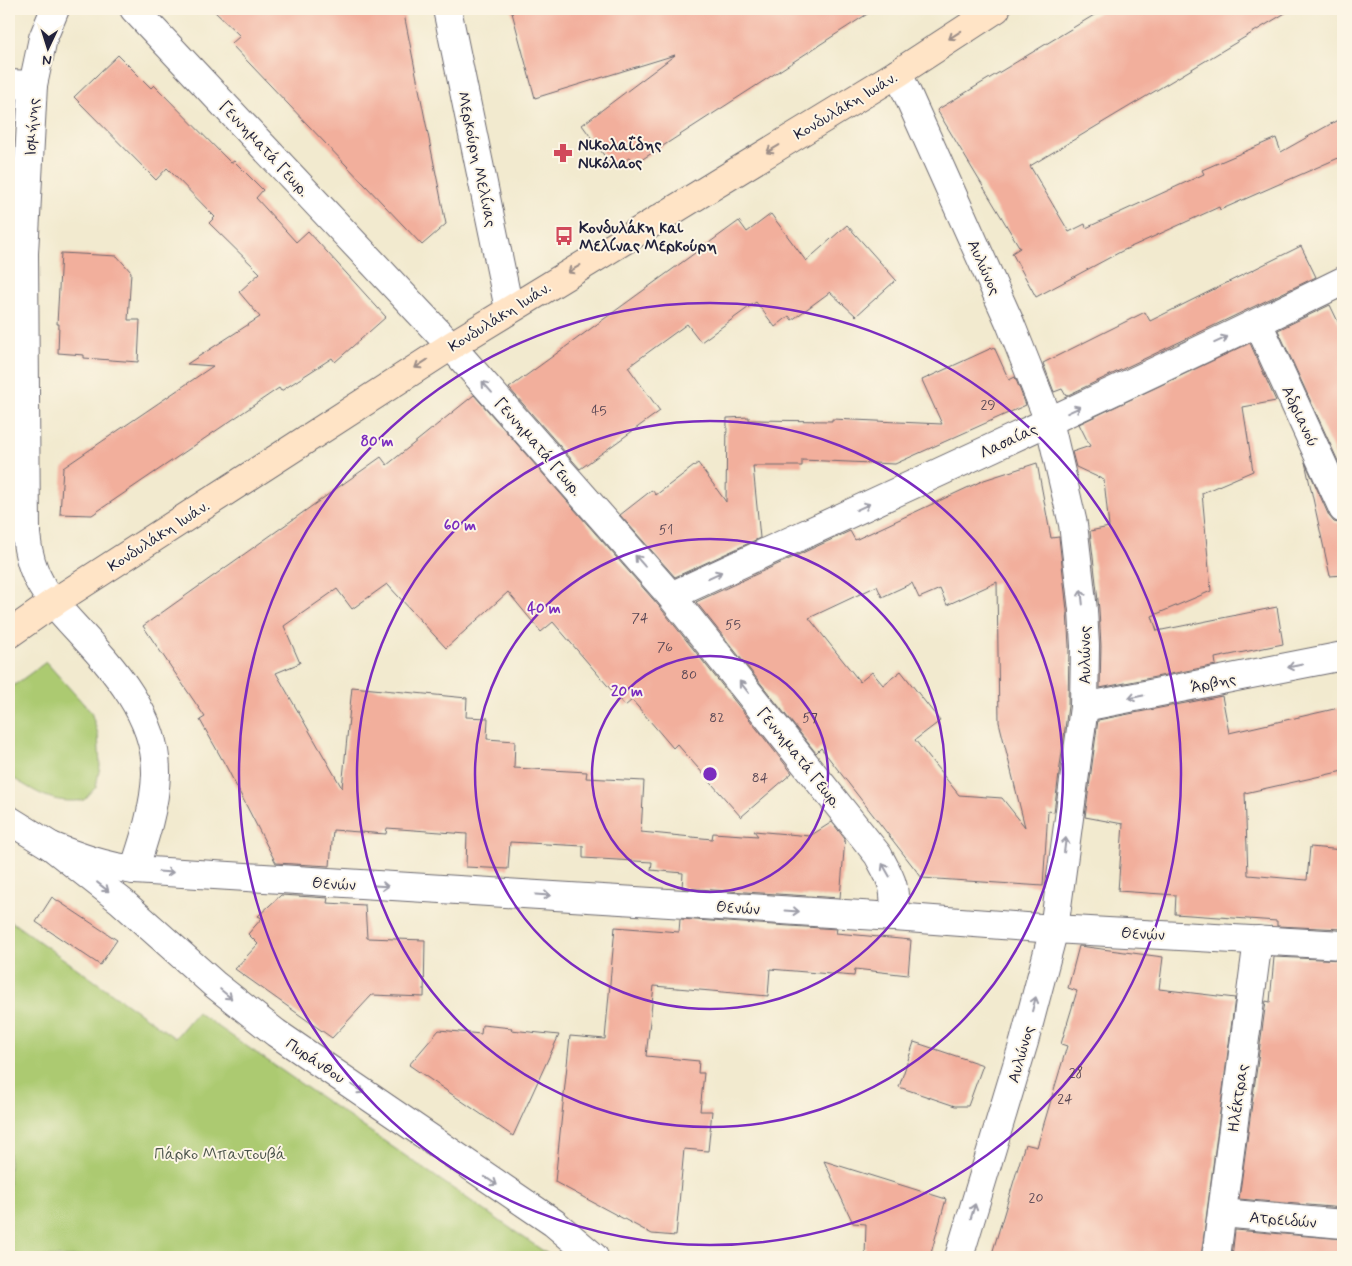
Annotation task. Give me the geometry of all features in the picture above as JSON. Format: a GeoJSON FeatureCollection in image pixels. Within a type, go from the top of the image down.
{"type":"FeatureCollection","features":[{"type":"Feature","properties":{"kind":"street","name":"Ισμήνης"},"geometry":{"type":"LineString","coordinates":[[53,603],[39,584],[30,560],[26,522],[21,85],[55,9]]}},
{"type":"Feature","properties":{"kind":"street","name":"Γεννηματά Γεωρ."},"geometry":{"type":"LineString","coordinates":[[134,9],[450,346],[671,596],[878,855],[891,879],[894,889],[894,917]]}},
{"type":"Feature","properties":{"kind":"street","name":"Μερκούρη Μελίνας"},"geometry":{"type":"LineString","coordinates":[[447,9],[509,309]]}},
{"type":"Feature","properties":{"kind":"street","name":"Κονδυλάκη Ιωάν."},"geometry":{"type":"LineString","coordinates":[[9,634],[53,603],[450,346],[898,73],[996,9]]}},
{"type":"Feature","properties":{"kind":"street","name":"Αυλώνος"},"geometry":{"type":"LineString","coordinates":[[898,73],[1010,323],[1049,421],[1065,485],[1074,534],[1083,610],[1085,646],[1084,707],[1054,929],[1024,1042],[959,1257]]}},
{"type":"Feature","properties":{"kind":"street","name":"Λασαίας"},"geometry":{"type":"LineString","coordinates":[[671,596],[1258,323],[1340,290]]}},
{"type":"Feature","properties":{"kind":"street","name":"Αδριανού"},"geometry":{"type":"LineString","coordinates":[[1258,323],[1343,509]]}},
{"type":"Feature","properties":{"kind":"street"},"geometry":{"type":"LineString","coordinates":[[53,603],[111,666],[137,708],[150,735],[155,760],[154,793],[143,843],[134,870]]}},
{"type":"Feature","properties":{"kind":"street","name":"Άρβης"},"geometry":{"type":"LineString","coordinates":[[1084,707],[1343,656]]}},
{"type":"Feature","properties":{"kind":"street"},"geometry":{"type":"LineString","coordinates":[[9,820],[51,846]]}},
{"type":"Feature","properties":{"kind":"street","name":"Θενών"},"geometry":{"type":"LineString","coordinates":[[51,846],[110,867],[134,870],[894,917],[1054,929],[1343,945]]}},
{"type":"Feature","properties":{"kind":"street","name":"Πυράνθου"},"geometry":{"type":"LineString","coordinates":[[51,846],[121,901],[243,1008],[276,1033],[554,1223],[594,1257]]}},
{"type":"Feature","properties":{"kind":"street","name":"Ηλέκτρας"},"geometry":{"type":"LineString","coordinates":[[1216,1257],[1258,940]]}},
{"type":"Feature","properties":{"kind":"street","name":"Ατρειδών"},"geometry":{"type":"LineString","coordinates":[[1222,1213],[1343,1224]]}},
{"type":"Feature","properties":{"kind":"green space"},"geometry":{"type":"Polygon","coordinates":[[[46,662],[91,712],[98,734],[100,766],[96,787],[84,800],[53,799],[36,792],[9,776],[9,689],[46,662]]]}},
{"type":"Feature","properties":{"kind":"green space","name":"Πάρκο Μπαντουβά"},"geometry":{"type":"Polygon","coordinates":[[[9,920],[175,1038],[197,1012],[552,1257],[9,1257],[9,920]]]}},
{"type":"Feature","properties":{"kind":"building"},"geometry":{"type":"Polygon","coordinates":[[[212,9],[403,9],[446,224],[422,245],[231,44],[240,36],[212,9]]]}},
{"type":"Feature","properties":{"kind":"building"},"geometry":{"type":"Polygon","coordinates":[[[511,9],[875,9],[635,164],[630,157],[614,169],[582,125],[675,55],[535,98],[511,9]]]}},
{"type":"Feature","properties":{"kind":"building"},"geometry":{"type":"Polygon","coordinates":[[[1104,9],[1292,9],[1030,166],[1069,232],[1085,224],[1086,228],[1204,174],[1202,170],[1276,138],[1281,152],[1343,117],[1343,156],[1220,210],[1219,207],[1122,251],[1036,297],[1012,253],[1020,248],[937,110],[1104,9]]]}},
{"type":"Feature","properties":{"kind":"building"},"geometry":{"type":"Polygon","coordinates":[[[118,55],[151,88],[154,85],[231,163],[234,161],[263,190],[256,198],[296,242],[308,231],[386,317],[335,362],[332,358],[281,391],[279,388],[92,515],[60,514],[63,468],[213,366],[187,364],[260,317],[239,292],[260,273],[209,223],[215,217],[167,168],[156,180],[74,97],[118,55]]]}},
{"type":"Feature","properties":{"kind":"building"},"geometry":{"type":"Polygon","coordinates":[[[771,214],[806,261],[847,225],[896,280],[856,316],[830,292],[792,320],[789,316],[775,327],[756,302],[701,342],[687,324],[628,367],[660,411],[580,469],[509,388],[739,221],[747,232],[771,214]]]}},
{"type":"Feature","properties":{"kind":"building"},"geometry":{"type":"Polygon","coordinates":[[[1301,246],[1316,277],[1066,396],[1062,389],[1054,392],[1043,363],[1145,312],[1150,321],[1301,246]]]}},
{"type":"Feature","properties":{"kind":"building"},"geometry":{"type":"Polygon","coordinates":[[[61,253],[117,256],[131,272],[128,320],[140,320],[138,362],[84,358],[84,355],[58,353],[59,324],[57,324],[61,253]]]}},
{"type":"Feature","properties":{"kind":"building"},"geometry":{"type":"Polygon","coordinates":[[[1330,305],[1343,332],[1343,472],[1278,330],[1330,305]]]}},
{"type":"Feature","properties":{"kind":"building"},"geometry":{"type":"Polygon","coordinates":[[[1250,343],[1276,401],[1243,407],[1253,471],[1202,493],[1211,591],[1152,616],[1157,631],[1277,607],[1283,644],[1215,658],[1216,665],[1100,688],[1101,646],[1099,609],[1090,531],[1109,527],[1104,480],[1076,467],[1072,452],[1090,446],[1079,424],[1250,343]]]}},
{"type":"Feature","properties":{"kind":"building"},"geometry":{"type":"Polygon","coordinates":[[[994,347],[1009,380],[1015,377],[1026,405],[895,464],[802,460],[802,466],[753,466],[760,538],[675,577],[620,515],[652,490],[656,495],[698,463],[726,502],[727,418],[749,417],[749,420],[832,421],[832,419],[942,424],[922,380],[994,347]]]}},
{"type":"Feature","properties":{"kind":"building"},"geometry":{"type":"Polygon","coordinates":[[[474,395],[659,606],[792,773],[741,817],[677,744],[673,748],[632,700],[625,706],[553,622],[541,632],[508,592],[446,648],[387,584],[352,609],[337,589],[284,626],[300,663],[276,673],[342,788],[352,687],[467,698],[466,717],[488,718],[487,739],[515,741],[514,768],[587,772],[586,778],[644,781],[641,832],[712,839],[713,833],[758,836],[754,831],[810,836],[832,822],[845,839],[840,898],[682,888],[683,873],[651,870],[652,862],[583,858],[583,846],[510,842],[508,869],[466,867],[467,834],[387,828],[386,834],[333,830],[330,866],[276,863],[200,720],[205,717],[143,626],[381,457],[387,465],[474,395]]]}},
{"type":"Feature","properties":{"kind":"building"},"geometry":{"type":"Polygon","coordinates":[[[1305,462],[1329,516],[1334,522],[1343,524],[1343,575],[1330,576],[1305,462]]]}},
{"type":"Feature","properties":{"kind":"building"},"geometry":{"type":"Polygon","coordinates":[[[1037,463],[1051,538],[1059,537],[1069,646],[1068,706],[1054,812],[1048,811],[1043,886],[922,878],[821,748],[816,753],[696,602],[850,531],[855,540],[984,480],[1037,463]],[[997,582],[947,605],[940,589],[919,598],[912,583],[882,597],[877,586],[809,618],[860,682],[872,672],[883,685],[901,671],[940,721],[915,740],[959,795],[1002,798],[1025,827],[999,722],[997,582]]]}},
{"type":"Feature","properties":{"kind":"building"},"geometry":{"type":"Polygon","coordinates":[[[1222,696],[1229,733],[1343,707],[1343,771],[1245,793],[1248,875],[1307,880],[1310,847],[1343,850],[1343,929],[1277,926],[1277,921],[1175,914],[1176,895],[1118,891],[1123,824],[1085,817],[1098,720],[1222,696]]]}},
{"type":"Feature","properties":{"kind":"building"},"geometry":{"type":"Polygon","coordinates":[[[281,895],[328,898],[327,903],[365,905],[367,938],[425,940],[424,997],[372,995],[332,1038],[235,969],[258,944],[248,934],[262,918],[258,916],[281,895]]]}},
{"type":"Feature","properties":{"kind":"building"},"geometry":{"type":"Polygon","coordinates":[[[52,897],[117,940],[100,965],[36,922],[52,897]]]}},
{"type":"Feature","properties":{"kind":"building"},"geometry":{"type":"Polygon","coordinates":[[[680,919],[837,929],[836,933],[911,940],[908,975],[855,969],[854,976],[770,969],[768,996],[654,986],[646,1056],[699,1061],[698,1073],[704,1073],[700,1111],[712,1111],[708,1151],[684,1149],[676,1236],[652,1234],[555,1182],[570,1036],[605,1039],[615,927],[679,932],[680,919]]]}},
{"type":"Feature","properties":{"kind":"building"},"geometry":{"type":"Polygon","coordinates":[[[1079,946],[1163,957],[1159,989],[1235,998],[1201,1257],[991,1257],[1025,1144],[1037,1147],[1067,1046],[1061,1044],[1077,991],[1068,988],[1079,946]]]}},
{"type":"Feature","properties":{"kind":"building"},"geometry":{"type":"Polygon","coordinates":[[[1274,957],[1343,960],[1343,1208],[1239,1199],[1266,1001],[1270,1002],[1274,957]]]}},
{"type":"Feature","properties":{"kind":"building"},"geometry":{"type":"Polygon","coordinates":[[[482,1025],[559,1035],[513,1136],[409,1065],[439,1030],[481,1034],[482,1025]]]}},
{"type":"Feature","properties":{"kind":"building"},"geometry":{"type":"Polygon","coordinates":[[[914,1042],[983,1065],[968,1106],[955,1106],[899,1087],[914,1042]]]}},
{"type":"Feature","properties":{"kind":"building"},"geometry":{"type":"Polygon","coordinates":[[[824,1161],[946,1199],[930,1257],[865,1257],[866,1224],[853,1223],[824,1161]]]}},
{"type":"Feature","properties":{"kind":"building"},"geometry":{"type":"Polygon","coordinates":[[[1235,1230],[1343,1239],[1343,1257],[1232,1257],[1235,1230]]]}},
{"type":"Feature","properties":{"kind":"place","name":"Νικολαΐδης Νικόλαος"},"geometry":{"type":"Point","coordinates":[563,153]}},
{"type":"Feature","properties":{"kind":"place","name":"Κονδυλάκη και Μελίνας Μερκούρη"},"geometry":{"type":"Point","coordinates":[564,236]}}]}
